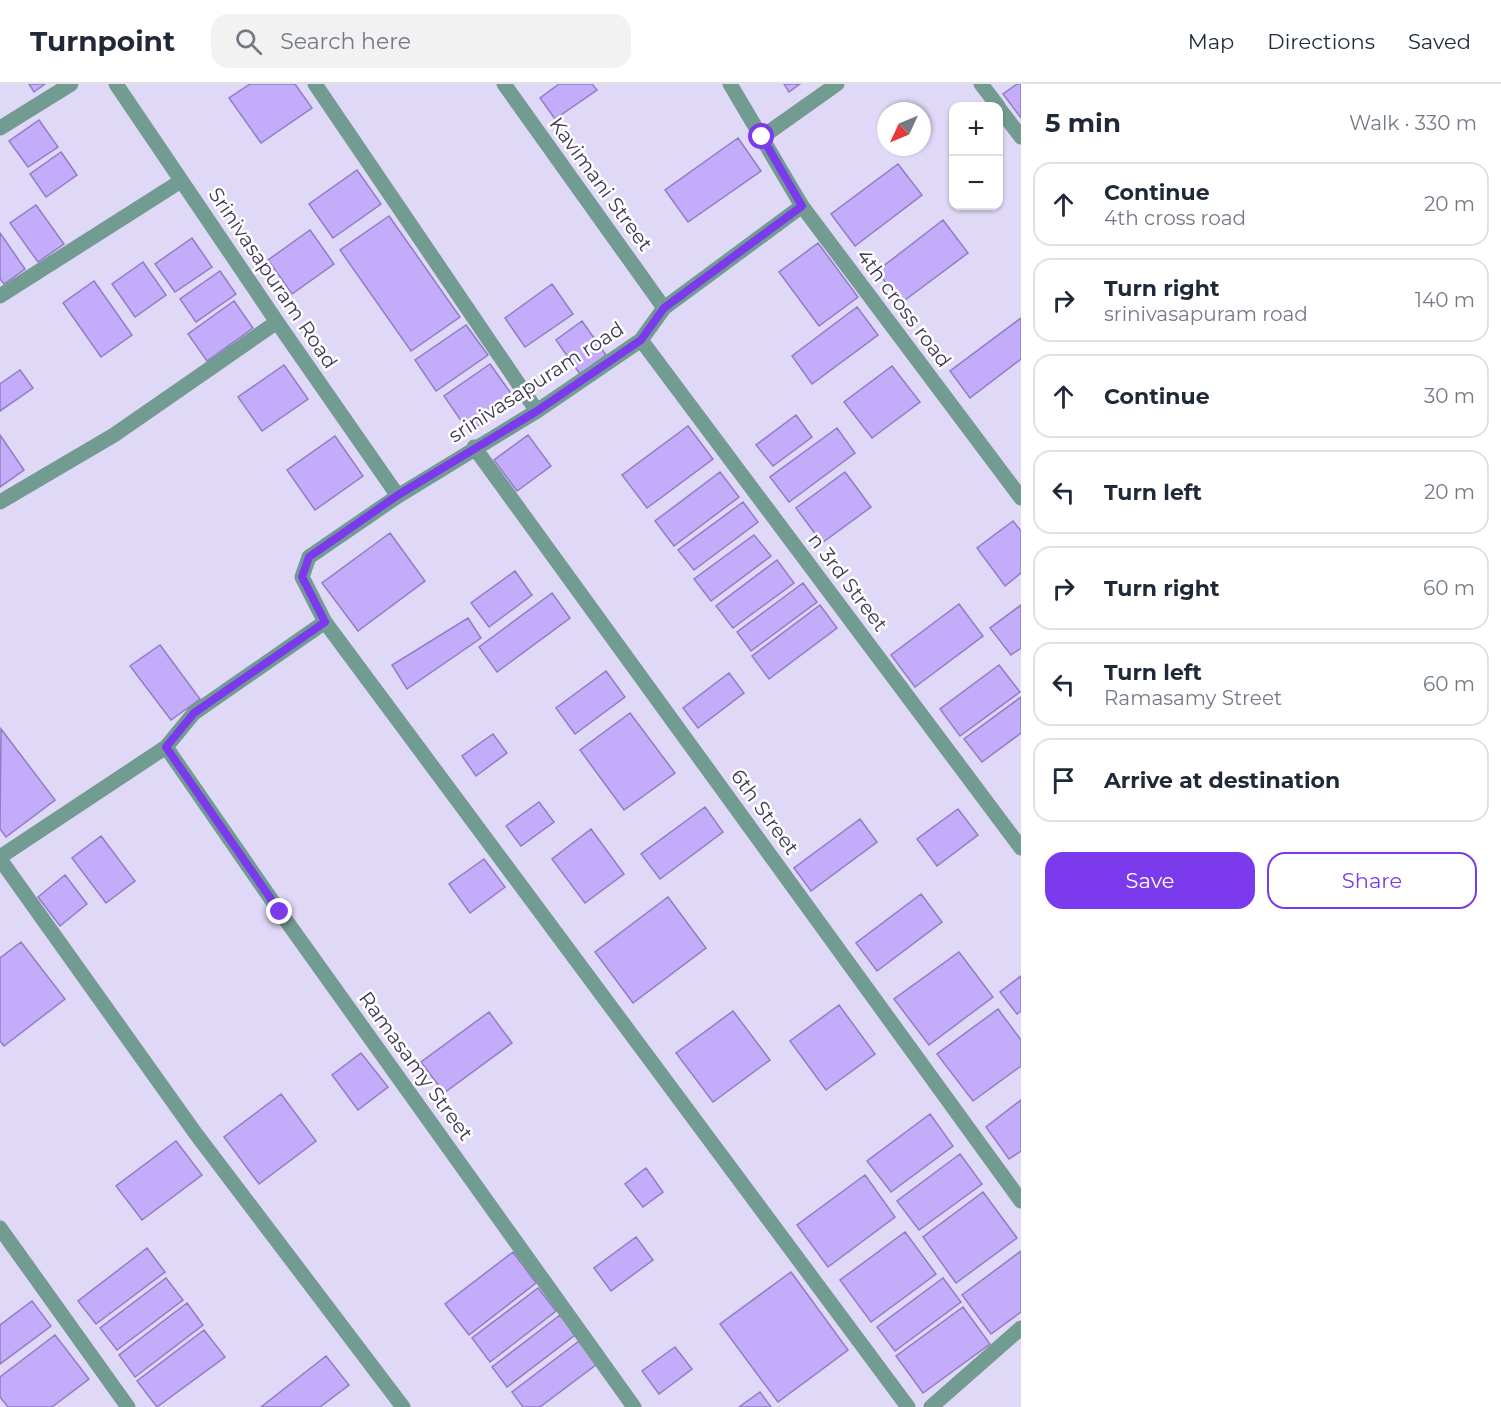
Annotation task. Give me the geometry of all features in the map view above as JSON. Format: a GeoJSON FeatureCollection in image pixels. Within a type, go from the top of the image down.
{"type":"FeatureCollection","features":[{"type":"Feature","properties":{"kind":"street"},"geometry":{"type":"LineString","coordinates":[[0,128],[71,84]]}},
{"type":"Feature","properties":{"kind":"street","name":"Srinivasapuram Road"},"geometry":{"type":"LineString","coordinates":[[116,84],[277,322],[398,495]]}},
{"type":"Feature","properties":{"kind":"street"},"geometry":{"type":"LineString","coordinates":[[315,84],[537,411]]}},
{"type":"Feature","properties":{"kind":"street","name":"Kavimani Street"},"geometry":{"type":"LineString","coordinates":[[504,84],[664,308]]}},
{"type":"Feature","properties":{"kind":"street","name":"4th cross road"},"geometry":{"type":"LineString","coordinates":[[730,84],[802,206],[1021,498]]}},
{"type":"Feature","properties":{"kind":"street"},"geometry":{"type":"LineString","coordinates":[[762,137],[837,84]]}},
{"type":"Feature","properties":{"kind":"street"},"geometry":{"type":"LineString","coordinates":[[981,84],[994,102]]}},
{"type":"Feature","properties":{"kind":"street"},"geometry":{"type":"LineString","coordinates":[[1003,114],[1021,137]]}},
{"type":"Feature","properties":{"kind":"street"},"geometry":{"type":"LineString","coordinates":[[0,296],[181,181]]}},
{"type":"Feature","properties":{"kind":"street","name":"srinivasapuram road"},"geometry":{"type":"LineString","coordinates":[[802,206],[664,308],[641,340],[537,411],[398,495],[309,557],[302,577],[325,622],[908,1407]]}},
{"type":"Feature","properties":{"kind":"street"},"geometry":{"type":"LineString","coordinates":[[0,502],[114,435],[277,322]]}},
{"type":"Feature","properties":{"kind":"street","name":"n 3rd Street"},"geometry":{"type":"LineString","coordinates":[[641,340],[1021,848]]}},
{"type":"Feature","properties":{"kind":"street","name":"6th Street"},"geometry":{"type":"LineString","coordinates":[[474,447],[1021,1201]]}},
{"type":"Feature","properties":{"kind":"street"},"geometry":{"type":"LineString","coordinates":[[325,622],[194,713],[166,747],[0,858],[196,1134],[403,1407]]}},
{"type":"Feature","properties":{"kind":"street","name":"Ramasamy Street"},"geometry":{"type":"LineString","coordinates":[[166,747],[280,912],[634,1407]]}},
{"type":"Feature","properties":{"kind":"street"},"geometry":{"type":"LineString","coordinates":[[0,1228],[128,1407]]}},
{"type":"Feature","properties":{"kind":"street"},"geometry":{"type":"LineString","coordinates":[[931,1407],[1021,1328]]}},
{"type":"Feature","properties":{"kind":"building"},"geometry":{"type":"Polygon","coordinates":[[[29,84],[45,84],[34,92],[29,84]]]}},
{"type":"Feature","properties":{"kind":"building"},"geometry":{"type":"Polygon","coordinates":[[[250,84],[295,84],[312,108],[261,143],[229,98],[250,84]]]}},
{"type":"Feature","properties":{"kind":"building"},"geometry":{"type":"Polygon","coordinates":[[[559,84],[592,84],[597,90],[555,119],[540,98],[559,84]]]}},
{"type":"Feature","properties":{"kind":"building"},"geometry":{"type":"Polygon","coordinates":[[[784,84],[800,84],[789,92],[784,84]]]}},
{"type":"Feature","properties":{"kind":"building"},"geometry":{"type":"Polygon","coordinates":[[[1017,84],[1021,84],[1021,118],[1003,94],[1017,84]]]}},
{"type":"Feature","properties":{"kind":"building"},"geometry":{"type":"Polygon","coordinates":[[[39,120],[58,147],[28,167],[9,141],[39,120]]]}},
{"type":"Feature","properties":{"kind":"building"},"geometry":{"type":"Polygon","coordinates":[[[738,138],[761,171],[688,222],[665,190],[738,138]]]}},
{"type":"Feature","properties":{"kind":"building"},"geometry":{"type":"Polygon","coordinates":[[[61,152],[77,175],[46,197],[30,174],[61,152]]]}},
{"type":"Feature","properties":{"kind":"building"},"geometry":{"type":"Polygon","coordinates":[[[898,164],[922,195],[855,246],[831,214],[898,164]]]}},
{"type":"Feature","properties":{"kind":"building"},"geometry":{"type":"Polygon","coordinates":[[[357,170],[381,204],[333,238],[309,204],[357,170]]]}},
{"type":"Feature","properties":{"kind":"building"},"geometry":{"type":"Polygon","coordinates":[[[36,205],[64,244],[38,262],[10,223],[36,205]]]}},
{"type":"Feature","properties":{"kind":"building"},"geometry":{"type":"Polygon","coordinates":[[[389,216],[460,317],[411,351],[340,250],[389,216]]]}},
{"type":"Feature","properties":{"kind":"building"},"geometry":{"type":"Polygon","coordinates":[[[943,220],[968,253],[901,303],[877,271],[943,220]]]}},
{"type":"Feature","properties":{"kind":"building"},"geometry":{"type":"Polygon","coordinates":[[[310,230],[334,264],[292,294],[268,260],[310,230]]]}},
{"type":"Feature","properties":{"kind":"building"},"geometry":{"type":"Polygon","coordinates":[[[0,233],[25,269],[4,284],[0,279],[0,233]]]}},
{"type":"Feature","properties":{"kind":"building"},"geometry":{"type":"Polygon","coordinates":[[[192,238],[212,267],[175,292],[155,264],[192,238]]]}},
{"type":"Feature","properties":{"kind":"building"},"geometry":{"type":"Polygon","coordinates":[[[818,243],[858,297],[819,326],[779,272],[818,243]]]}},
{"type":"Feature","properties":{"kind":"building"},"geometry":{"type":"Polygon","coordinates":[[[143,262],[166,295],[135,317],[112,284],[143,262]]]}},
{"type":"Feature","properties":{"kind":"building"},"geometry":{"type":"Polygon","coordinates":[[[220,271],[236,294],[196,322],[180,299],[220,271]]]}},
{"type":"Feature","properties":{"kind":"building"},"geometry":{"type":"Polygon","coordinates":[[[94,281],[132,335],[101,357],[63,303],[94,281]]]}},
{"type":"Feature","properties":{"kind":"building"},"geometry":{"type":"Polygon","coordinates":[[[552,284],[573,314],[525,347],[505,318],[552,284]]]}},
{"type":"Feature","properties":{"kind":"building"},"geometry":{"type":"Polygon","coordinates":[[[234,301],[253,328],[207,361],[188,334],[234,301]]]}},
{"type":"Feature","properties":{"kind":"building"},"geometry":{"type":"Polygon","coordinates":[[[857,307],[878,335],[812,384],[792,356],[857,307]]]}},
{"type":"Feature","properties":{"kind":"building"},"geometry":{"type":"Polygon","coordinates":[[[1021,318],[1021,359],[970,398],[950,371],[1021,318]]]}},
{"type":"Feature","properties":{"kind":"building"},"geometry":{"type":"Polygon","coordinates":[[[582,321],[606,355],[580,374],[556,340],[582,321]]]}},
{"type":"Feature","properties":{"kind":"building"},"geometry":{"type":"Polygon","coordinates":[[[466,325],[488,355],[436,391],[415,360],[466,325]]]}},
{"type":"Feature","properties":{"kind":"building"},"geometry":{"type":"Polygon","coordinates":[[[490,364],[515,399],[469,432],[444,396],[490,364]]]}},
{"type":"Feature","properties":{"kind":"building"},"geometry":{"type":"Polygon","coordinates":[[[284,365],[308,399],[262,431],[238,397],[284,365]]]}},
{"type":"Feature","properties":{"kind":"building"},"geometry":{"type":"Polygon","coordinates":[[[892,366],[920,402],[872,438],[844,402],[892,366]]]}},
{"type":"Feature","properties":{"kind":"building"},"geometry":{"type":"Polygon","coordinates":[[[20,370],[33,388],[0,411],[0,384],[20,370]]]}},
{"type":"Feature","properties":{"kind":"building"},"geometry":{"type":"Polygon","coordinates":[[[796,415],[812,437],[773,466],[756,445],[796,415]]]}},
{"type":"Feature","properties":{"kind":"building"},"geometry":{"type":"Polygon","coordinates":[[[688,426],[713,459],[647,508],[622,475],[688,426]]]}},
{"type":"Feature","properties":{"kind":"building"},"geometry":{"type":"Polygon","coordinates":[[[837,428],[855,453],[789,502],[770,477],[837,428]]]}},
{"type":"Feature","properties":{"kind":"building"},"geometry":{"type":"Polygon","coordinates":[[[0,435],[24,470],[0,487],[0,435]]]}},
{"type":"Feature","properties":{"kind":"building"},"geometry":{"type":"Polygon","coordinates":[[[528,435],[551,466],[517,491],[494,460],[528,435]]]}},
{"type":"Feature","properties":{"kind":"building"},"geometry":{"type":"Polygon","coordinates":[[[335,436],[363,476],[315,510],[287,470],[335,436]]]}},
{"type":"Feature","properties":{"kind":"building"},"geometry":{"type":"Polygon","coordinates":[[[720,472],[739,497],[674,546],[655,521],[720,472]]]}},
{"type":"Feature","properties":{"kind":"building"},"geometry":{"type":"Polygon","coordinates":[[[845,472],[871,507],[822,543],[796,508],[845,472]]]}},
{"type":"Feature","properties":{"kind":"building"},"geometry":{"type":"Polygon","coordinates":[[[743,502],[758,522],[694,570],[678,550],[743,502]]]}},
{"type":"Feature","properties":{"kind":"building"},"geometry":{"type":"Polygon","coordinates":[[[1013,521],[1021,531],[1021,573],[1005,586],[977,548],[1013,521]]]}},
{"type":"Feature","properties":{"kind":"building"},"geometry":{"type":"Polygon","coordinates":[[[390,533],[425,581],[358,631],[322,583],[390,533]]]}},
{"type":"Feature","properties":{"kind":"building"},"geometry":{"type":"Polygon","coordinates":[[[754,535],[771,556],[711,601],[694,579],[754,535]]]}},
{"type":"Feature","properties":{"kind":"building"},"geometry":{"type":"Polygon","coordinates":[[[777,560],[794,583],[733,628],[716,606],[777,560]]]}},
{"type":"Feature","properties":{"kind":"building"},"geometry":{"type":"Polygon","coordinates":[[[515,571],[532,595],[489,627],[471,603],[515,571]]]}},
{"type":"Feature","properties":{"kind":"building"},"geometry":{"type":"Polygon","coordinates":[[[803,583],[817,602],[751,651],[737,632],[803,583]]]}},
{"type":"Feature","properties":{"kind":"building"},"geometry":{"type":"Polygon","coordinates":[[[552,593],[570,618],[497,672],[479,647],[552,593]]]}},
{"type":"Feature","properties":{"kind":"building"},"geometry":{"type":"Polygon","coordinates":[[[959,604],[983,636],[915,687],[891,655],[959,604]]]}},
{"type":"Feature","properties":{"kind":"building"},"geometry":{"type":"Polygon","coordinates":[[[820,605],[837,628],[769,679],[752,656],[820,605]]]}},
{"type":"Feature","properties":{"kind":"building"},"geometry":{"type":"Polygon","coordinates":[[[1021,605],[1021,648],[1011,655],[990,628],[1021,605]]]}},
{"type":"Feature","properties":{"kind":"building"},"geometry":{"type":"Polygon","coordinates":[[[468,618],[481,638],[407,689],[392,665],[468,618]]]}},
{"type":"Feature","properties":{"kind":"building"},"geometry":{"type":"Polygon","coordinates":[[[160,645],[200,699],[171,720],[130,666],[160,645]]]}},
{"type":"Feature","properties":{"kind":"building"},"geometry":{"type":"Polygon","coordinates":[[[999,665],[1020,692],[960,736],[940,709],[999,665]]]}},
{"type":"Feature","properties":{"kind":"building"},"geometry":{"type":"Polygon","coordinates":[[[606,671],[625,697],[575,734],[556,708],[606,671]]]}},
{"type":"Feature","properties":{"kind":"building"},"geometry":{"type":"Polygon","coordinates":[[[729,673],[744,693],[698,728],[683,708],[729,673]]]}},
{"type":"Feature","properties":{"kind":"building"},"geometry":{"type":"Polygon","coordinates":[[[1021,697],[1021,733],[982,762],[964,739],[1021,697]]]}},
{"type":"Feature","properties":{"kind":"building"},"geometry":{"type":"Polygon","coordinates":[[[630,713],[675,773],[624,810],[580,750],[630,713]]]}},
{"type":"Feature","properties":{"kind":"building"},"geometry":{"type":"Polygon","coordinates":[[[1,729],[55,800],[6,837],[0,829],[1,729]]]}},
{"type":"Feature","properties":{"kind":"building"},"geometry":{"type":"Polygon","coordinates":[[[493,734],[507,753],[476,776],[462,756],[493,734]]]}},
{"type":"Feature","properties":{"kind":"building"},"geometry":{"type":"Polygon","coordinates":[[[539,802],[554,822],[521,846],[506,826],[539,802]]]}},
{"type":"Feature","properties":{"kind":"building"},"geometry":{"type":"Polygon","coordinates":[[[705,807],[723,832],[660,879],[641,854],[705,807]]]}},
{"type":"Feature","properties":{"kind":"building"},"geometry":{"type":"Polygon","coordinates":[[[958,809],[978,835],[937,866],[917,839],[958,809]]]}},
{"type":"Feature","properties":{"kind":"building"},"geometry":{"type":"Polygon","coordinates":[[[860,819],[877,842],[811,891],[794,868],[860,819]]]}},
{"type":"Feature","properties":{"kind":"building"},"geometry":{"type":"Polygon","coordinates":[[[591,829],[624,874],[585,903],[552,859],[591,829]]]}},
{"type":"Feature","properties":{"kind":"building"},"geometry":{"type":"Polygon","coordinates":[[[101,836],[135,881],[106,903],[72,858],[101,836]]]}},
{"type":"Feature","properties":{"kind":"building"},"geometry":{"type":"Polygon","coordinates":[[[484,859],[505,887],[470,913],[449,884],[484,859]]]}},
{"type":"Feature","properties":{"kind":"building"},"geometry":{"type":"Polygon","coordinates":[[[65,875],[87,904],[60,926],[38,897],[65,875]]]}},
{"type":"Feature","properties":{"kind":"building"},"geometry":{"type":"Polygon","coordinates":[[[921,894],[942,922],[877,971],[856,943],[921,894]]]}},
{"type":"Feature","properties":{"kind":"building"},"geometry":{"type":"Polygon","coordinates":[[[668,897],[706,948],[633,1003],[595,952],[668,897]]]}},
{"type":"Feature","properties":{"kind":"building"},"geometry":{"type":"Polygon","coordinates":[[[21,942],[65,999],[4,1046],[0,1041],[0,958],[21,942]]]}},
{"type":"Feature","properties":{"kind":"building"},"geometry":{"type":"Polygon","coordinates":[[[959,952],[993,997],[929,1045],[894,999],[959,952]]]}},
{"type":"Feature","properties":{"kind":"building"},"geometry":{"type":"Polygon","coordinates":[[[1021,976],[1021,1011],[1017,1014],[1000,992],[1021,976]]]}},
{"type":"Feature","properties":{"kind":"building"},"geometry":{"type":"Polygon","coordinates":[[[839,1005],[875,1054],[826,1090],[790,1041],[839,1005]]]}},
{"type":"Feature","properties":{"kind":"building"},"geometry":{"type":"Polygon","coordinates":[[[998,1009],[1021,1040],[1021,1066],[973,1101],[937,1054],[998,1009]]]}},
{"type":"Feature","properties":{"kind":"building"},"geometry":{"type":"Polygon","coordinates":[[[733,1011],[770,1060],[713,1102],[676,1053],[733,1011]]]}},
{"type":"Feature","properties":{"kind":"building"},"geometry":{"type":"Polygon","coordinates":[[[489,1012],[512,1043],[444,1093],[421,1062],[489,1012]]]}},
{"type":"Feature","properties":{"kind":"building"},"geometry":{"type":"Polygon","coordinates":[[[361,1053],[388,1087],[358,1110],[332,1075],[361,1053]]]}},
{"type":"Feature","properties":{"kind":"building"},"geometry":{"type":"Polygon","coordinates":[[[281,1094],[316,1141],[259,1184],[224,1137],[281,1094]]]}},
{"type":"Feature","properties":{"kind":"building"},"geometry":{"type":"Polygon","coordinates":[[[1021,1100],[1021,1151],[1009,1159],[986,1127],[1021,1100]]]}},
{"type":"Feature","properties":{"kind":"building"},"geometry":{"type":"Polygon","coordinates":[[[930,1114],[953,1146],[891,1192],[867,1161],[930,1114]]]}},
{"type":"Feature","properties":{"kind":"building"},"geometry":{"type":"Polygon","coordinates":[[[176,1141],[202,1175],[142,1220],[116,1186],[176,1141]]]}},
{"type":"Feature","properties":{"kind":"building"},"geometry":{"type":"Polygon","coordinates":[[[960,1154],[982,1184],[919,1230],[897,1201],[960,1154]]]}},
{"type":"Feature","properties":{"kind":"building"},"geometry":{"type":"Polygon","coordinates":[[[646,1168],[663,1192],[643,1207],[625,1184],[646,1168]]]}},
{"type":"Feature","properties":{"kind":"building"},"geometry":{"type":"Polygon","coordinates":[[[865,1175],[895,1217],[828,1267],[797,1225],[865,1175]]]}},
{"type":"Feature","properties":{"kind":"building"},"geometry":{"type":"Polygon","coordinates":[[[983,1192],[1017,1238],[956,1283],[923,1237],[983,1192]]]}},
{"type":"Feature","properties":{"kind":"building"},"geometry":{"type":"Polygon","coordinates":[[[905,1232],[936,1274],[871,1322],[840,1280],[905,1232]]]}},
{"type":"Feature","properties":{"kind":"building"},"geometry":{"type":"Polygon","coordinates":[[[636,1237],[653,1260],[611,1291],[594,1268],[636,1237]]]}},
{"type":"Feature","properties":{"kind":"building"},"geometry":{"type":"Polygon","coordinates":[[[147,1248],[165,1272],[96,1324],[78,1301],[147,1248]]]}},
{"type":"Feature","properties":{"kind":"building"},"geometry":{"type":"Polygon","coordinates":[[[1021,1251],[1021,1312],[991,1334],[962,1295],[1021,1251]]]}},
{"type":"Feature","properties":{"kind":"building"},"geometry":{"type":"Polygon","coordinates":[[[513,1252],[536,1283],[469,1335],[445,1304],[513,1252]]]}},
{"type":"Feature","properties":{"kind":"building"},"geometry":{"type":"Polygon","coordinates":[[[791,1272],[848,1350],[778,1402],[720,1324],[791,1272]]]}},
{"type":"Feature","properties":{"kind":"building"},"geometry":{"type":"Polygon","coordinates":[[[166,1278],[183,1300],[117,1350],[100,1328],[166,1278]]]}},
{"type":"Feature","properties":{"kind":"building"},"geometry":{"type":"Polygon","coordinates":[[[943,1278],[961,1302],[895,1351],[877,1327],[943,1278]]]}},
{"type":"Feature","properties":{"kind":"building"},"geometry":{"type":"Polygon","coordinates":[[[538,1288],[556,1311],[490,1362],[472,1338],[538,1288]]]}},
{"type":"Feature","properties":{"kind":"building"},"geometry":{"type":"Polygon","coordinates":[[[32,1301],[51,1326],[0,1364],[0,1325],[32,1301]]]}},
{"type":"Feature","properties":{"kind":"building"},"geometry":{"type":"Polygon","coordinates":[[[187,1303],[203,1325],[135,1377],[119,1355],[187,1303]]]}},
{"type":"Feature","properties":{"kind":"building"},"geometry":{"type":"Polygon","coordinates":[[[963,1307],[990,1344],[923,1393],[896,1356],[963,1307]]]}},
{"type":"Feature","properties":{"kind":"building"},"geometry":{"type":"Polygon","coordinates":[[[560,1315],[575,1335],[507,1387],[492,1367],[560,1315]]]}},
{"type":"Feature","properties":{"kind":"building"},"geometry":{"type":"Polygon","coordinates":[[[204,1330],[225,1357],[157,1407],[137,1381],[204,1330]]]}},
{"type":"Feature","properties":{"kind":"building"},"geometry":{"type":"Polygon","coordinates":[[[55,1335],[89,1379],[52,1407],[8,1407],[0,1397],[0,1377],[55,1335]]]}},
{"type":"Feature","properties":{"kind":"building"},"geometry":{"type":"Polygon","coordinates":[[[579,1341],[597,1364],[540,1407],[523,1407],[512,1392],[579,1341]]]}},
{"type":"Feature","properties":{"kind":"building"},"geometry":{"type":"Polygon","coordinates":[[[675,1347],[692,1369],[659,1394],[642,1371],[675,1347]]]}},
{"type":"Feature","properties":{"kind":"building"},"geometry":{"type":"Polygon","coordinates":[[[326,1356],[349,1385],[320,1407],[261,1407],[326,1356]]]}},
{"type":"Feature","properties":{"kind":"building"},"geometry":{"type":"Polygon","coordinates":[[[760,1392],[771,1407],[739,1407],[760,1392]]]}},
{"type":"Feature","properties":{"kind":"route"},"geometry":{"type":"LineString","coordinates":[[280,912],[166,747],[194,713],[325,622],[302,577],[309,557],[398,495],[537,411],[641,340],[664,308],[802,206],[762,137]]}}]}
